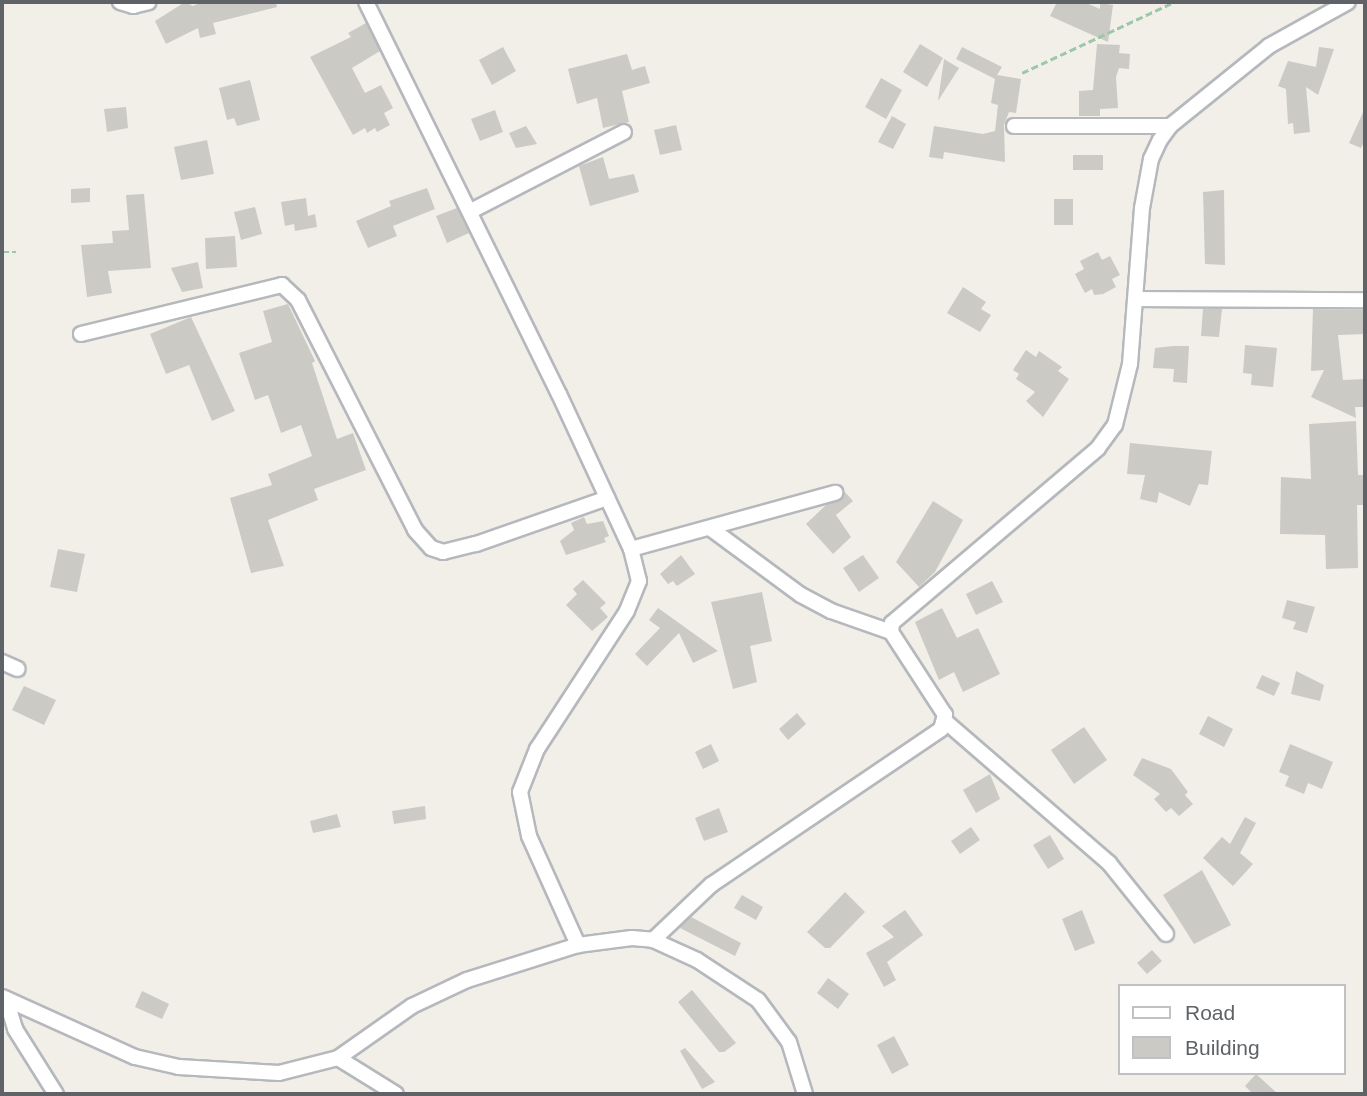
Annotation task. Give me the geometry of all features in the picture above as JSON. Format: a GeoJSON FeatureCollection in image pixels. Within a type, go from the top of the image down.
{"type":"FeatureCollection","features":[{"type":"Feature","properties":{"kind":"street"},"geometry":{"type":"LineString","coordinates":[[120,2],[133,6],[149,2]]}},
{"type":"Feature","properties":{"kind":"street"},"geometry":{"type":"LineString","coordinates":[[366,2],[471,211],[607,498],[631,549],[639,581],[636,596],[537,749],[520,792],[530,836],[578,945]]}},
{"type":"Feature","properties":{"kind":"street"},"geometry":{"type":"LineString","coordinates":[[891,632],[896,617],[1098,448],[1115,425],[1130,364],[1146,184],[1151,159],[1170,126],[1269,46],[1348,2]]}},
{"type":"Feature","properties":{"kind":"street"},"geometry":{"type":"LineString","coordinates":[[1014,126],[1170,126]]}},
{"type":"Feature","properties":{"kind":"street"},"geometry":{"type":"LineString","coordinates":[[471,211],[624,132]]}},
{"type":"Feature","properties":{"kind":"street"},"geometry":{"type":"LineString","coordinates":[[81,334],[282,285],[298,300],[415,530],[431,548],[443,552],[477,544],[607,498]]}},
{"type":"Feature","properties":{"kind":"street"},"geometry":{"type":"LineString","coordinates":[[1137,299],[1365,300]]}},
{"type":"Feature","properties":{"kind":"street"},"geometry":{"type":"LineString","coordinates":[[631,549],[835,494]]}},
{"type":"Feature","properties":{"kind":"street"},"geometry":{"type":"LineString","coordinates":[[710,528],[801,595],[831,611],[891,632],[945,721],[1110,863],[1166,934]]}},
{"type":"Feature","properties":{"kind":"street"},"geometry":{"type":"LineString","coordinates":[[2,662],[18,669]]}},
{"type":"Feature","properties":{"kind":"street"},"geometry":{"type":"LineString","coordinates":[[653,940],[711,885],[930,741],[945,721]]}},
{"type":"Feature","properties":{"kind":"street"},"geometry":{"type":"LineString","coordinates":[[4,998],[135,1057],[179,1067],[279,1073],[338,1058],[441,990],[578,945],[632,938],[653,940],[696,960],[758,1000],[789,1042],[805,1094]]}},
{"type":"Feature","properties":{"kind":"street"},"geometry":{"type":"LineString","coordinates":[[4,998],[15,1030],[57,1094]]}},
{"type":"Feature","properties":{"kind":"street"},"geometry":{"type":"LineString","coordinates":[[338,1058],[396,1094]]}},
{"type":"Feature","properties":{"kind":"path"},"geometry":{"type":"LineString","coordinates":[[1022,73],[1174,2]]}},
{"type":"Feature","properties":{"kind":"path"},"geometry":{"type":"LineString","coordinates":[[2,252],[16,252]]}},
{"type":"Feature","properties":{"kind":"building"},"geometry":{"type":"Polygon","coordinates":[[[185,2],[193,6],[202,2],[276,2],[277,7],[213,23],[216,34],[200,38],[198,28],[166,44],[155,21],[185,2]]]}},
{"type":"Feature","properties":{"kind":"building"},"geometry":{"type":"Polygon","coordinates":[[[1057,2],[1084,2],[1100,9],[1100,3],[1113,5],[1108,42],[1050,16],[1057,2]]]}},
{"type":"Feature","properties":{"kind":"building"},"geometry":{"type":"Polygon","coordinates":[[[366,23],[380,51],[352,68],[365,93],[381,85],[393,108],[384,113],[390,125],[377,132],[375,128],[367,133],[365,128],[353,135],[310,57],[351,37],[348,33],[366,23]]]}},
{"type":"Feature","properties":{"kind":"building"},"geometry":{"type":"Polygon","coordinates":[[[920,44],[943,58],[927,87],[903,72],[920,44]]]}},
{"type":"Feature","properties":{"kind":"building"},"geometry":{"type":"Polygon","coordinates":[[[1097,44],[1120,45],[1119,53],[1130,54],[1129,69],[1119,68],[1116,77],[1118,108],[1100,109],[1100,116],[1079,116],[1079,91],[1093,90],[1097,44]]]}},
{"type":"Feature","properties":{"kind":"building"},"geometry":{"type":"Polygon","coordinates":[[[503,47],[516,71],[492,85],[479,60],[503,47]]]}},
{"type":"Feature","properties":{"kind":"building"},"geometry":{"type":"Polygon","coordinates":[[[962,47],[1002,67],[997,75],[1021,79],[1016,113],[1009,112],[1004,125],[1005,162],[944,152],[943,159],[929,157],[934,126],[983,134],[995,131],[998,105],[991,103],[995,79],[956,59],[962,47]]]}},
{"type":"Feature","properties":{"kind":"building"},"geometry":{"type":"Polygon","coordinates":[[[1319,47],[1334,49],[1318,95],[1306,87],[1310,132],[1294,134],[1293,123],[1288,124],[1286,89],[1278,86],[1288,61],[1316,67],[1319,47]]]}},
{"type":"Feature","properties":{"kind":"building"},"geometry":{"type":"Polygon","coordinates":[[[627,54],[632,70],[645,66],[650,83],[622,91],[629,122],[603,128],[597,98],[577,104],[568,69],[627,54]]]}},
{"type":"Feature","properties":{"kind":"building"},"geometry":{"type":"Polygon","coordinates":[[[944,59],[959,68],[938,101],[944,59]]]}},
{"type":"Feature","properties":{"kind":"building"},"geometry":{"type":"Polygon","coordinates":[[[881,78],[902,90],[886,119],[865,107],[881,78]]]}},
{"type":"Feature","properties":{"kind":"building"},"geometry":{"type":"Polygon","coordinates":[[[250,80],[260,120],[237,126],[234,118],[227,120],[219,88],[250,80]]]}},
{"type":"Feature","properties":{"kind":"building"},"geometry":{"type":"Polygon","coordinates":[[[126,107],[128,128],[107,132],[104,109],[126,107]]]}},
{"type":"Feature","properties":{"kind":"building"},"geometry":{"type":"Polygon","coordinates":[[[1365,108],[1365,140],[1361,148],[1349,143],[1365,108]]]}},
{"type":"Feature","properties":{"kind":"building"},"geometry":{"type":"Polygon","coordinates":[[[495,110],[503,132],[480,141],[471,119],[495,110]]]}},
{"type":"Feature","properties":{"kind":"building"},"geometry":{"type":"Polygon","coordinates":[[[892,116],[906,124],[893,149],[878,142],[892,116]]]}},
{"type":"Feature","properties":{"kind":"building"},"geometry":{"type":"Polygon","coordinates":[[[676,125],[682,150],[660,155],[654,130],[676,125]]]}},
{"type":"Feature","properties":{"kind":"building"},"geometry":{"type":"Polygon","coordinates":[[[526,126],[537,144],[516,148],[509,133],[526,126]]]}},
{"type":"Feature","properties":{"kind":"building"},"geometry":{"type":"Polygon","coordinates":[[[207,140],[214,174],[181,180],[174,147],[207,140]]]}},
{"type":"Feature","properties":{"kind":"building"},"geometry":{"type":"Polygon","coordinates":[[[1073,155],[1103,155],[1103,170],[1073,170],[1073,155]]]}},
{"type":"Feature","properties":{"kind":"building"},"geometry":{"type":"Polygon","coordinates":[[[603,157],[609,179],[634,174],[639,192],[590,206],[579,166],[603,157]]]}},
{"type":"Feature","properties":{"kind":"building"},"geometry":{"type":"Polygon","coordinates":[[[90,188],[90,202],[71,203],[71,189],[90,188]]]}},
{"type":"Feature","properties":{"kind":"building"},"geometry":{"type":"Polygon","coordinates":[[[427,188],[435,209],[393,226],[397,236],[368,248],[356,221],[391,206],[389,201],[427,188]]]}},
{"type":"Feature","properties":{"kind":"building"},"geometry":{"type":"Polygon","coordinates":[[[1224,190],[1225,265],[1205,264],[1203,192],[1224,190]]]}},
{"type":"Feature","properties":{"kind":"building"},"geometry":{"type":"Polygon","coordinates":[[[144,194],[151,268],[108,271],[112,293],[87,297],[81,245],[113,243],[112,231],[129,230],[126,195],[144,194]]]}},
{"type":"Feature","properties":{"kind":"building"},"geometry":{"type":"Polygon","coordinates":[[[306,198],[308,216],[315,214],[317,227],[295,231],[294,224],[285,226],[281,202],[306,198]]]}},
{"type":"Feature","properties":{"kind":"building"},"geometry":{"type":"Polygon","coordinates":[[[1054,199],[1073,199],[1073,225],[1054,225],[1054,199]]]}},
{"type":"Feature","properties":{"kind":"building"},"geometry":{"type":"Polygon","coordinates":[[[255,207],[262,234],[241,240],[234,212],[255,207]]]}},
{"type":"Feature","properties":{"kind":"building"},"geometry":{"type":"Polygon","coordinates":[[[457,208],[469,233],[447,243],[436,216],[457,208]]]}},
{"type":"Feature","properties":{"kind":"building"},"geometry":{"type":"Polygon","coordinates":[[[235,236],[237,267],[206,269],[205,238],[235,236]]]}},
{"type":"Feature","properties":{"kind":"building"},"geometry":{"type":"Polygon","coordinates":[[[1098,252],[1102,260],[1110,256],[1120,275],[1112,279],[1116,287],[1103,294],[1094,295],[1092,289],[1085,293],[1075,274],[1084,269],[1080,261],[1098,252]]]}},
{"type":"Feature","properties":{"kind":"building"},"geometry":{"type":"Polygon","coordinates":[[[198,262],[203,288],[182,292],[171,268],[198,262]]]}},
{"type":"Feature","properties":{"kind":"building"},"geometry":{"type":"Polygon","coordinates":[[[963,287],[986,302],[981,309],[991,315],[980,332],[947,313],[963,287]]]}},
{"type":"Feature","properties":{"kind":"building"},"geometry":{"type":"Polygon","coordinates":[[[288,304],[315,361],[312,363],[337,439],[353,433],[366,470],[314,489],[318,500],[268,520],[284,566],[251,573],[230,498],[272,485],[268,474],[312,456],[301,425],[281,433],[268,395],[255,400],[239,353],[272,342],[263,311],[288,304]]]}},
{"type":"Feature","properties":{"kind":"building"},"geometry":{"type":"Polygon","coordinates":[[[1203,309],[1222,309],[1219,337],[1201,336],[1203,309]]]}},
{"type":"Feature","properties":{"kind":"building"},"geometry":{"type":"Polygon","coordinates":[[[1313,309],[1365,310],[1365,334],[1338,335],[1343,380],[1365,379],[1365,407],[1355,407],[1356,418],[1311,397],[1324,370],[1311,371],[1313,309]]]}},
{"type":"Feature","properties":{"kind":"building"},"geometry":{"type":"Polygon","coordinates":[[[191,317],[235,411],[212,421],[189,365],[166,374],[150,334],[191,317]]]}},
{"type":"Feature","properties":{"kind":"building"},"geometry":{"type":"Polygon","coordinates":[[[1245,345],[1277,348],[1273,387],[1251,385],[1252,374],[1243,373],[1245,345]]]}},
{"type":"Feature","properties":{"kind":"building"},"geometry":{"type":"Polygon","coordinates":[[[1189,346],[1187,383],[1173,382],[1174,369],[1153,368],[1155,348],[1189,346]]]}},
{"type":"Feature","properties":{"kind":"building"},"geometry":{"type":"Polygon","coordinates":[[[1026,350],[1036,357],[1039,351],[1062,367],[1058,371],[1069,379],[1043,417],[1026,401],[1035,392],[1016,379],[1019,374],[1013,370],[1026,350]]]}},
{"type":"Feature","properties":{"kind":"building"},"geometry":{"type":"Polygon","coordinates":[[[1356,421],[1358,475],[1364,475],[1364,505],[1357,505],[1358,568],[1326,569],[1325,535],[1280,534],[1281,477],[1311,479],[1309,424],[1356,421]]]}},
{"type":"Feature","properties":{"kind":"building"},"geometry":{"type":"Polygon","coordinates":[[[1130,443],[1212,451],[1208,485],[1199,484],[1190,506],[1159,492],[1157,503],[1140,499],[1145,475],[1127,474],[1130,443]]]}},
{"type":"Feature","properties":{"kind":"building"},"geometry":{"type":"Polygon","coordinates":[[[844,491],[853,501],[836,515],[851,537],[833,554],[806,524],[826,505],[841,500],[844,491]]]}},
{"type":"Feature","properties":{"kind":"building"},"geometry":{"type":"Polygon","coordinates":[[[933,501],[963,520],[935,572],[919,587],[896,562],[933,501]]]}},
{"type":"Feature","properties":{"kind":"building"},"geometry":{"type":"Polygon","coordinates":[[[584,517],[587,524],[603,521],[609,536],[604,538],[606,542],[566,555],[560,541],[574,530],[571,523],[584,517]]]}},
{"type":"Feature","properties":{"kind":"building"},"geometry":{"type":"Polygon","coordinates":[[[58,549],[85,554],[77,592],[50,587],[58,549]]]}},
{"type":"Feature","properties":{"kind":"building"},"geometry":{"type":"Polygon","coordinates":[[[681,555],[695,574],[677,586],[673,581],[668,584],[660,574],[681,555]]]}},
{"type":"Feature","properties":{"kind":"building"},"geometry":{"type":"Polygon","coordinates":[[[863,555],[879,578],[859,592],[843,568],[863,555]]]}},
{"type":"Feature","properties":{"kind":"building"},"geometry":{"type":"Polygon","coordinates":[[[583,580],[606,603],[600,608],[608,617],[592,631],[566,605],[577,594],[573,589],[583,580]]]}},
{"type":"Feature","properties":{"kind":"building"},"geometry":{"type":"Polygon","coordinates":[[[992,581],[1003,602],[976,615],[966,594],[992,581]]]}},
{"type":"Feature","properties":{"kind":"building"},"geometry":{"type":"Polygon","coordinates":[[[762,592],[772,641],[750,646],[757,682],[733,689],[711,602],[762,592]]]}},
{"type":"Feature","properties":{"kind":"building"},"geometry":{"type":"Polygon","coordinates":[[[1287,600],[1315,607],[1307,633],[1293,629],[1296,622],[1282,618],[1287,600]]]}},
{"type":"Feature","properties":{"kind":"building"},"geometry":{"type":"Polygon","coordinates":[[[658,608],[718,651],[693,663],[679,633],[647,666],[635,654],[660,628],[649,620],[658,608]]]}},
{"type":"Feature","properties":{"kind":"building"},"geometry":{"type":"Polygon","coordinates":[[[942,608],[957,638],[978,628],[1000,674],[963,692],[954,672],[939,680],[915,622],[942,608]]]}},
{"type":"Feature","properties":{"kind":"building"},"geometry":{"type":"Polygon","coordinates":[[[1296,671],[1324,685],[1320,701],[1291,694],[1296,671]]]}},
{"type":"Feature","properties":{"kind":"building"},"geometry":{"type":"Polygon","coordinates":[[[1262,675],[1280,683],[1274,696],[1256,688],[1262,675]]]}},
{"type":"Feature","properties":{"kind":"building"},"geometry":{"type":"Polygon","coordinates":[[[24,686],[56,700],[44,725],[12,710],[24,686]]]}},
{"type":"Feature","properties":{"kind":"building"},"geometry":{"type":"Polygon","coordinates":[[[797,713],[806,724],[788,740],[779,729],[797,713]]]}},
{"type":"Feature","properties":{"kind":"building"},"geometry":{"type":"Polygon","coordinates":[[[1208,716],[1233,729],[1224,747],[1199,734],[1208,716]]]}},
{"type":"Feature","properties":{"kind":"building"},"geometry":{"type":"Polygon","coordinates":[[[1084,727],[1107,760],[1074,784],[1051,750],[1084,727]]]}},
{"type":"Feature","properties":{"kind":"building"},"geometry":{"type":"Polygon","coordinates":[[[711,744],[719,761],[703,769],[695,752],[711,744]]]}},
{"type":"Feature","properties":{"kind":"building"},"geometry":{"type":"Polygon","coordinates":[[[1290,744],[1333,762],[1322,789],[1308,783],[1304,794],[1285,786],[1289,776],[1279,772],[1290,744]]]}},
{"type":"Feature","properties":{"kind":"building"},"geometry":{"type":"Polygon","coordinates":[[[1142,758],[1171,769],[1188,792],[1185,795],[1193,804],[1179,816],[1171,808],[1166,812],[1154,799],[1160,794],[1133,775],[1142,758]]]}},
{"type":"Feature","properties":{"kind":"building"},"geometry":{"type":"Polygon","coordinates":[[[990,774],[1000,799],[976,813],[963,790],[990,774]]]}},
{"type":"Feature","properties":{"kind":"building"},"geometry":{"type":"Polygon","coordinates":[[[425,806],[426,819],[394,824],[392,811],[425,806]]]}},
{"type":"Feature","properties":{"kind":"building"},"geometry":{"type":"Polygon","coordinates":[[[719,808],[728,832],[704,841],[695,818],[719,808]]]}},
{"type":"Feature","properties":{"kind":"building"},"geometry":{"type":"Polygon","coordinates":[[[337,814],[341,827],[313,833],[310,821],[337,814]]]}},
{"type":"Feature","properties":{"kind":"building"},"geometry":{"type":"Polygon","coordinates":[[[1245,817],[1256,823],[1240,853],[1253,864],[1233,886],[1203,858],[1222,837],[1230,844],[1245,817]]]}},
{"type":"Feature","properties":{"kind":"building"},"geometry":{"type":"Polygon","coordinates":[[[971,827],[980,840],[960,854],[951,841],[971,827]]]}},
{"type":"Feature","properties":{"kind":"building"},"geometry":{"type":"Polygon","coordinates":[[[1050,835],[1064,859],[1048,869],[1033,845],[1050,835]]]}},
{"type":"Feature","properties":{"kind":"building"},"geometry":{"type":"Polygon","coordinates":[[[1202,870],[1231,925],[1194,944],[1163,895],[1202,870]]]}},
{"type":"Feature","properties":{"kind":"building"},"geometry":{"type":"Polygon","coordinates":[[[845,892],[865,912],[830,948],[825,948],[807,932],[845,892]]]}},
{"type":"Feature","properties":{"kind":"building"},"geometry":{"type":"Polygon","coordinates":[[[742,895],[763,907],[756,920],[734,908],[742,895]]]}},
{"type":"Feature","properties":{"kind":"building"},"geometry":{"type":"Polygon","coordinates":[[[905,910],[923,935],[887,962],[896,980],[884,987],[866,953],[894,937],[882,926],[905,910]]]}},
{"type":"Feature","properties":{"kind":"building"},"geometry":{"type":"Polygon","coordinates":[[[1082,910],[1095,943],[1075,951],[1062,919],[1082,910]]]}},
{"type":"Feature","properties":{"kind":"building"},"geometry":{"type":"Polygon","coordinates":[[[691,917],[741,943],[735,956],[680,928],[691,917]]]}},
{"type":"Feature","properties":{"kind":"building"},"geometry":{"type":"Polygon","coordinates":[[[1152,950],[1162,961],[1147,974],[1137,963],[1152,950]]]}},
{"type":"Feature","properties":{"kind":"building"},"geometry":{"type":"Polygon","coordinates":[[[828,978],[849,994],[838,1009],[817,993],[828,978]]]}},
{"type":"Feature","properties":{"kind":"building"},"geometry":{"type":"Polygon","coordinates":[[[692,990],[736,1043],[724,1052],[719,1052],[678,1002],[692,990]]]}},
{"type":"Feature","properties":{"kind":"building"},"geometry":{"type":"Polygon","coordinates":[[[142,991],[169,1004],[162,1019],[135,1007],[142,991]]]}},
{"type":"Feature","properties":{"kind":"building"},"geometry":{"type":"Polygon","coordinates":[[[894,1036],[909,1065],[892,1074],[877,1045],[894,1036]]]}},
{"type":"Feature","properties":{"kind":"building"},"geometry":{"type":"Polygon","coordinates":[[[685,1048],[715,1082],[702,1089],[680,1051],[685,1048]]]}},
{"type":"Feature","properties":{"kind":"building"},"geometry":{"type":"Polygon","coordinates":[[[1257,1075],[1278,1094],[1253,1094],[1245,1086],[1257,1075]]]}}]}
